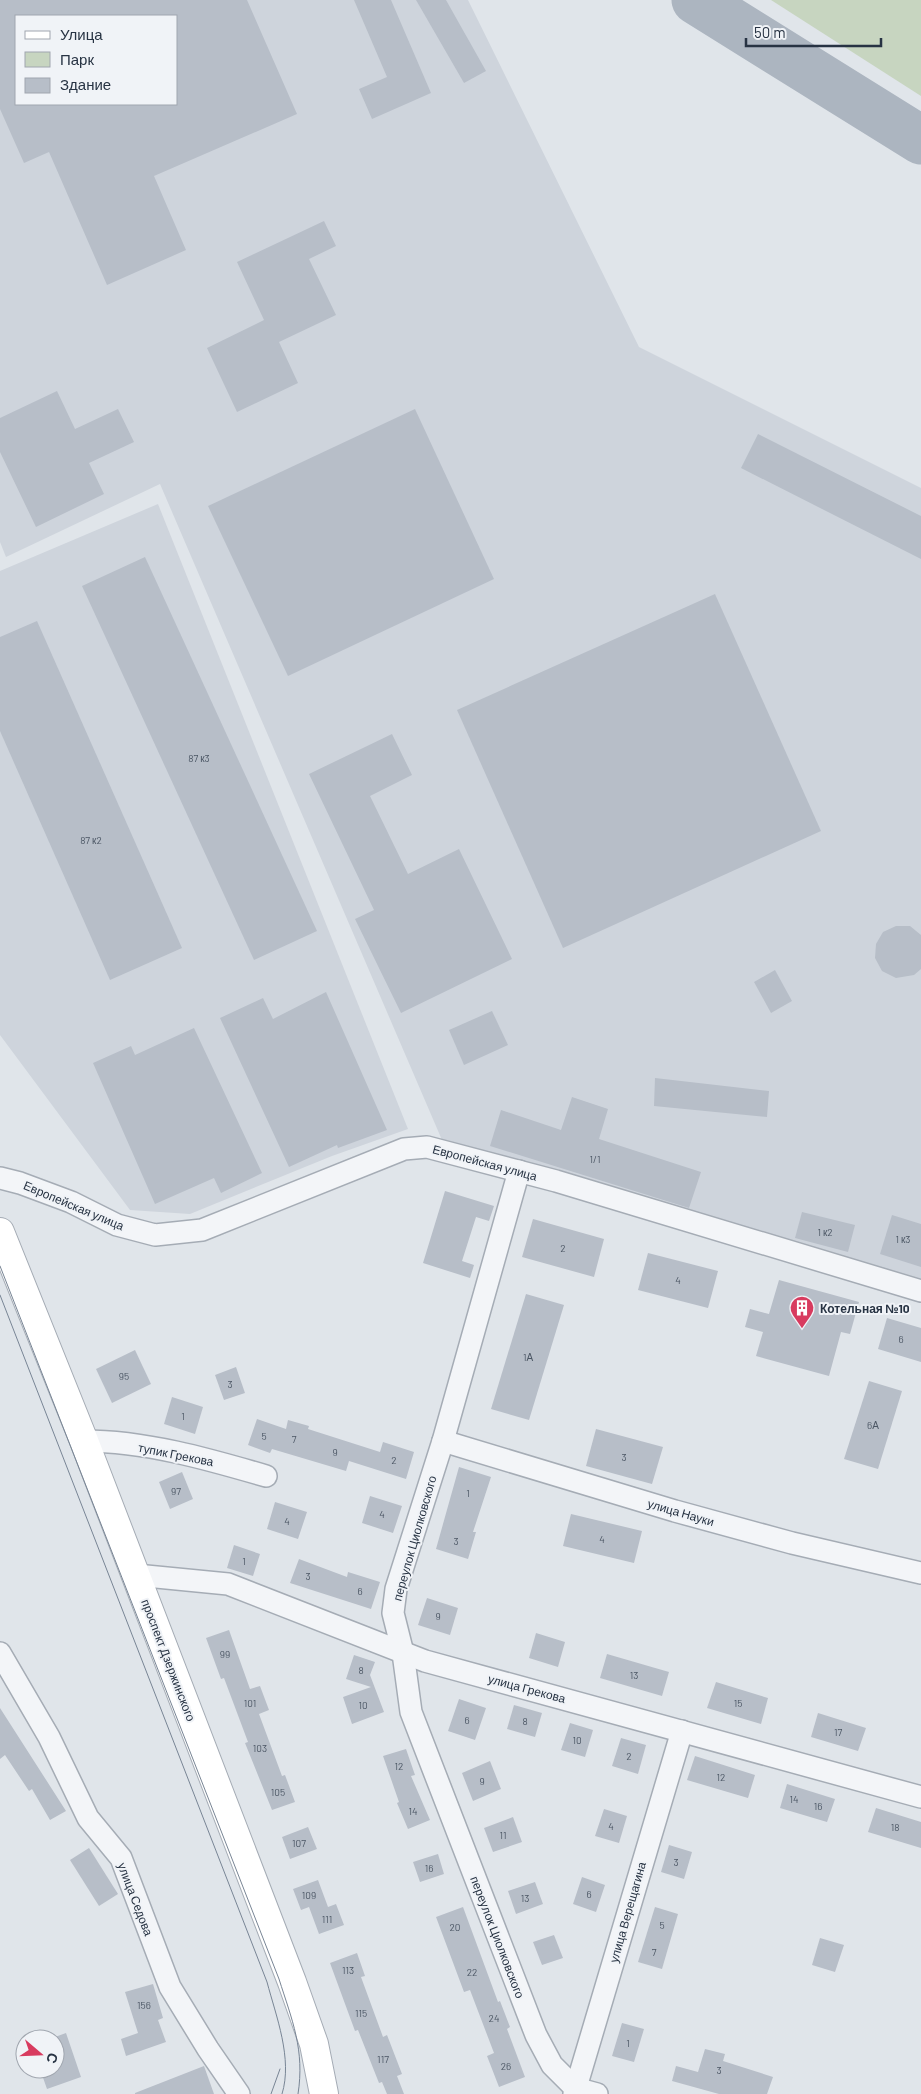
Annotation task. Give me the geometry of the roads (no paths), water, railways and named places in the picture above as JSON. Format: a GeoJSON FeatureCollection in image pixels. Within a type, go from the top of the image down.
{"type":"FeatureCollection","features":[{"type":"Feature","properties":{"kind":"main road","name":"проспект Дзержинского"},"geometry":{"type":"LineString","coordinates":[[0,1232],[84,1440],[292,1982],[314,2044],[324,2094]]}},
{"type":"Feature","properties":{"kind":"street","name":"Европейская улица"},"geometry":{"type":"LineString","coordinates":[[0,1178],[20,1182],[72,1202],[117,1225],[155,1235],[202,1230],[404,1150],[427,1147],[519,1171],[921,1291]]}},
{"type":"Feature","properties":{"kind":"street","name":"переулок Циолковского"},"geometry":{"type":"LineString","coordinates":[[519,1171],[444,1441],[396,1589],[393,1613],[403,1653],[411,1712],[536,2034],[552,2065],[575,2091]]}},
{"type":"Feature","properties":{"kind":"street","name":"тупик Грекова"},"geometry":{"type":"LineString","coordinates":[[84,1440],[105,1441],[204,1458],[266,1476]]}},
{"type":"Feature","properties":{"kind":"street","name":"улица Науки"},"geometry":{"type":"LineString","coordinates":[[444,1441],[675,1511],[921,1573]]}},
{"type":"Feature","properties":{"kind":"street","name":"улица Грекова"},"geometry":{"type":"LineString","coordinates":[[136,1575],[228,1584],[403,1653],[921,1797]]}},
{"type":"Feature","properties":{"kind":"street","name":"улица Седова"},"geometry":{"type":"LineString","coordinates":[[0,1653],[49,1737],[88,1818],[121,1858],[170,1987],[208,2050],[239,2094]]}},
{"type":"Feature","properties":{"kind":"street","name":"улица Верещагина"},"geometry":{"type":"LineString","coordinates":[[575,2091],[682,1731]]}},
{"type":"Feature","properties":{"kind":"street"},"geometry":{"type":"LineString","coordinates":[[575,2091],[596,2094]]}},
{"type":"Feature","properties":{"kind":"tram line"},"geometry":{"type":"LineString","coordinates":[[0,1266],[279,1979],[296,2035],[300,2063],[298,2094]]}},
{"type":"Feature","properties":{"kind":"tram line"},"geometry":{"type":"LineString","coordinates":[[0,1295],[267,1982],[279,2023],[284,2052],[286,2067],[282,2094]]}},
{"type":"Feature","properties":{"kind":"tram line"},"geometry":{"type":"LineString","coordinates":[[271,2094],[280,2069]]}},
{"type":"Feature","properties":{"kind":"place","name":"Котельная №10"},"geometry":{"type":"Point","coordinates":[802,1329]}}]}
